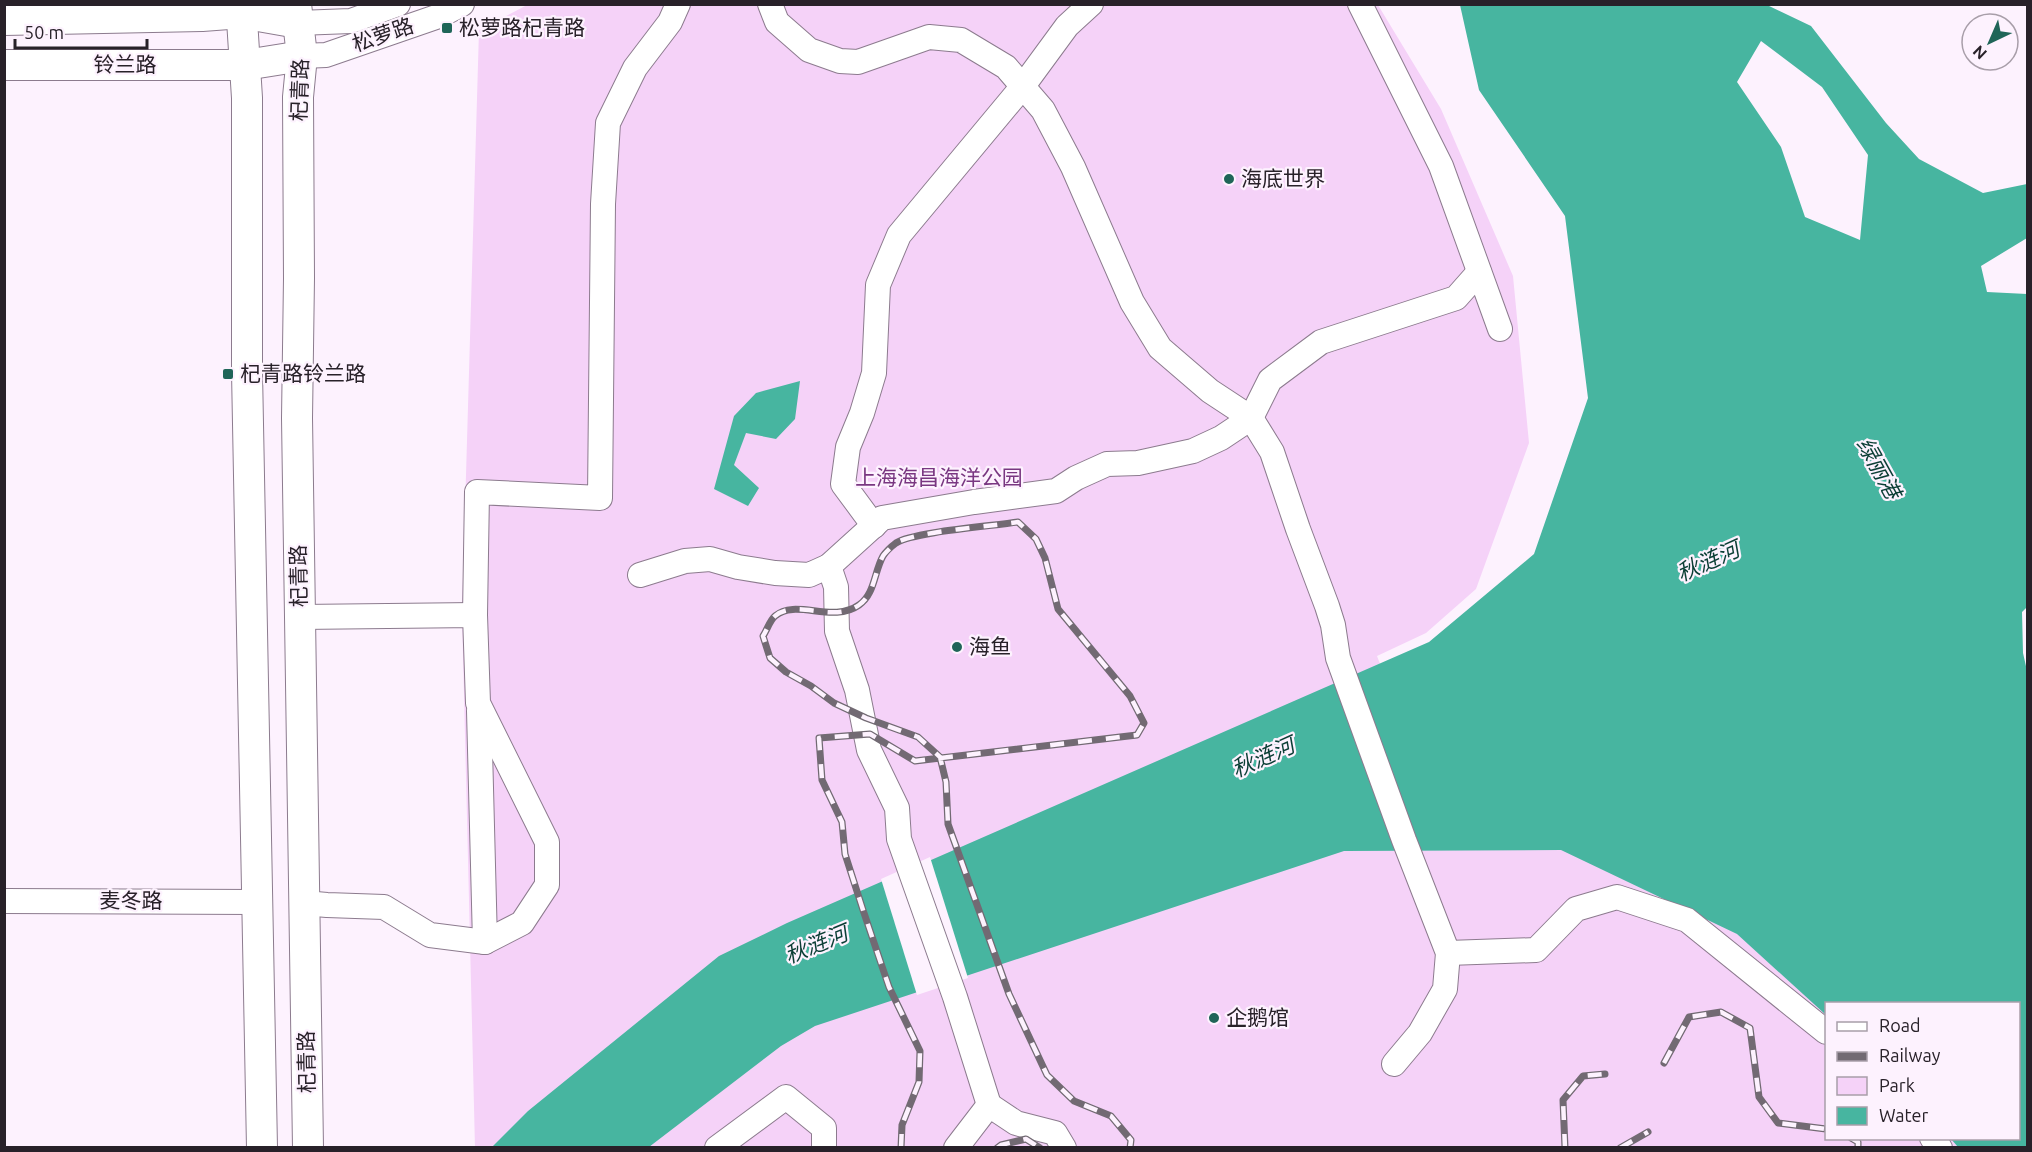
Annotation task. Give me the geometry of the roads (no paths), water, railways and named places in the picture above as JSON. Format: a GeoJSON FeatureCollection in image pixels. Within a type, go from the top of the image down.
{"type":"FeatureCollection","features":[{"type":"Feature","properties":{"kind":"main road"},"geometry":{"type":"LineString","coordinates":[[4,20],[202,16],[242,9],[297,14]]}},
{"type":"Feature","properties":{"kind":"main road"},"geometry":{"type":"LineString","coordinates":[[242,9],[247,110],[248,384],[262,1148]]}},
{"type":"Feature","properties":{"kind":"main road","name":"杞青路"},"geometry":{"type":"LineString","coordinates":[[297,14],[302,56],[298,97],[297,418],[308,1148]]}},
{"type":"Feature","properties":{"kind":"main road","name":"铃兰路"},"geometry":{"type":"LineString","coordinates":[[4,65],[245,65],[302,56]]}},
{"type":"Feature","properties":{"kind":"street","name":"松萝路"},"geometry":{"type":"LineString","coordinates":[[297,14],[351,21],[399,4]]}},
{"type":"Feature","properties":{"kind":"street","name":"松萝路"},"geometry":{"type":"LineString","coordinates":[[302,56],[326,55],[439,16],[462,4]]}},
{"type":"Feature","properties":{"kind":"street"},"geometry":{"type":"LineString","coordinates":[[485,942],[475,615],[477,492],[600,498],[603,204],[608,123],[635,68],[670,22],[678,4]]}},
{"type":"Feature","properties":{"kind":"street"},"geometry":{"type":"LineString","coordinates":[[770,4],[777,22],[809,50],[840,61],[858,62],[929,37],[961,40],[1006,66],[1043,110],[1068,158],[1132,302],[1160,348],[1210,391],[1251,418],[1272,452],[1327,606],[1333,625],[1338,657],[1404,840],[1448,953],[1445,989],[1420,1033],[1394,1065]]}},
{"type":"Feature","properties":{"kind":"street"},"geometry":{"type":"LineString","coordinates":[[874,526],[843,484],[848,447],[862,413],[874,373],[878,285],[899,236],[1023,87],[1067,26],[1091,4]]}},
{"type":"Feature","properties":{"kind":"street"},"geometry":{"type":"LineString","coordinates":[[1360,4],[1441,166],[1500,329]]}},
{"type":"Feature","properties":{"kind":"street"},"geometry":{"type":"LineString","coordinates":[[640,575],[685,561],[710,559],[738,567],[775,573],[809,575],[829,566],[882,518],[1056,491],[1076,478],[1107,464],[1138,463],[1193,451],[1221,438],[1251,418],[1270,380],[1321,342],[1456,297],[1479,272]]}},
{"type":"Feature","properties":{"kind":"street"},"geometry":{"type":"LineString","coordinates":[[829,566],[836,587],[837,631],[857,690],[869,750],[897,808],[899,839],[955,997],[989,1105],[1016,1123],[1055,1133],[1064,1148]]}},
{"type":"Feature","properties":{"kind":"street"},"geometry":{"type":"LineString","coordinates":[[300,617],[475,615]]}},
{"type":"Feature","properties":{"kind":"street"},"geometry":{"type":"LineString","coordinates":[[304,903],[384,907],[430,935],[485,942],[522,922],[547,885],[547,842],[478,703]]}},
{"type":"Feature","properties":{"kind":"street"},"geometry":{"type":"LineString","coordinates":[[1448,953],[1536,950],[1576,909],[1617,897],[1687,920],[1825,1030]]}},
{"type":"Feature","properties":{"kind":"street","name":"麦冬路"},"geometry":{"type":"LineString","coordinates":[[4,901],[258,902]]}},
{"type":"Feature","properties":{"kind":"street"},"geometry":{"type":"LineString","coordinates":[[717,1148],[786,1097],[824,1128],[824,1148]]}},
{"type":"Feature","properties":{"kind":"street"},"geometry":{"type":"LineString","coordinates":[[956,1148],[989,1105]]}},
{"type":"Feature","properties":{"kind":"water"},"geometry":{"type":"Polygon","coordinates":[[[1460,5],[1767,5],[1811,26],[1886,123],[1919,159],[1983,193],[2027,184],[2027,238],[1981,266],[1987,292],[2027,294],[2028,606],[2022,612],[2023,653],[2028,675],[2027,1147],[1958,1147],[1952,1140],[2020,1140],[2020,1002],[1825,1002],[1825,1014],[1737,934],[1561,850],[1344,851],[815,1026],[781,1046],[649,1147],[491,1148],[528,1111],[719,956],[787,923],[1429,642],[1534,554],[1588,398],[1565,216],[1479,90],[1460,5]],[[1761,41],[1737,82],[1781,147],[1805,217],[1860,240],[1868,155],[1822,87],[1761,41]]]}},
{"type":"Feature","properties":{"kind":"water"},"geometry":{"type":"Polygon","coordinates":[[[800,381],[795,419],[776,439],[746,433],[734,465],[759,488],[748,506],[714,489],[734,416],[756,393],[800,381]]]}},
{"type":"Feature","properties":{"kind":"railway"},"geometry":{"type":"LineString","coordinates":[[901,1148],[902,1125],[919,1082],[920,1051],[889,987],[863,910],[845,854],[842,822],[822,780],[819,738],[870,734],[915,761],[1137,735],[1144,723],[1130,696],[1058,609],[1045,558],[1036,539],[1018,522],[935,533],[896,543],[883,556],[871,589],[859,605],[837,612],[793,609],[784,611],[773,618],[763,636],[770,658],[786,672],[811,686],[834,703],[866,718],[918,737],[940,757],[946,782],[948,824],[1009,994],[1047,1075],[1074,1101],[1111,1116],[1131,1140],[1130,1148]]}},
{"type":"Feature","properties":{"kind":"railway"},"geometry":{"type":"LineString","coordinates":[[1664,1063],[1689,1017],[1721,1012],[1750,1028],[1759,1097],[1778,1123],[1825,1129]]}},
{"type":"Feature","properties":{"kind":"railway"},"geometry":{"type":"LineString","coordinates":[[1565,1148],[1563,1100],[1583,1076],[1605,1074]]}},
{"type":"Feature","properties":{"kind":"railway"},"geometry":{"type":"LineString","coordinates":[[1620,1148],[1648,1132]]}},
{"type":"Feature","properties":{"kind":"railway"},"geometry":{"type":"LineString","coordinates":[[997,1148],[1026,1139],[1040,1148]]}},
{"type":"Feature","properties":{"kind":"railway"},"geometry":{"type":"LineString","coordinates":[[1854,1140],[1858,1142],[1858,1148]]}},
{"type":"Feature","properties":{"kind":"place","name":"松萝路杞青路"},"geometry":{"type":"Point","coordinates":[447,28]}},
{"type":"Feature","properties":{"kind":"place","name":"海底世界"},"geometry":{"type":"Point","coordinates":[1229,179]}},
{"type":"Feature","properties":{"kind":"place","name":"杞青路铃兰路"},"geometry":{"type":"Point","coordinates":[228,374]}},
{"type":"Feature","properties":{"kind":"place","name":"海鱼"},"geometry":{"type":"Point","coordinates":[957,647]}},
{"type":"Feature","properties":{"kind":"place","name":"企鹅馆"},"geometry":{"type":"Point","coordinates":[1214,1018]}},
{"type":"Feature","properties":{"kind":"water label","name":"绿丽港"},"geometry":{"type":"Point","coordinates":[1879,468]}},
{"type":"Feature","properties":{"kind":"water label","name":"秋涟河"},"geometry":{"type":"Point","coordinates":[1708,561]}},
{"type":"Feature","properties":{"kind":"water label","name":"秋涟河"},"geometry":{"type":"Point","coordinates":[1263,757]}},
{"type":"Feature","properties":{"kind":"water label","name":"秋涟河"},"geometry":{"type":"Point","coordinates":[816,944]}},
{"type":"Feature","properties":{"kind":"park label","name":"上海海昌海洋公园"},"geometry":{"type":"Point","coordinates":[939,478]}}]}
